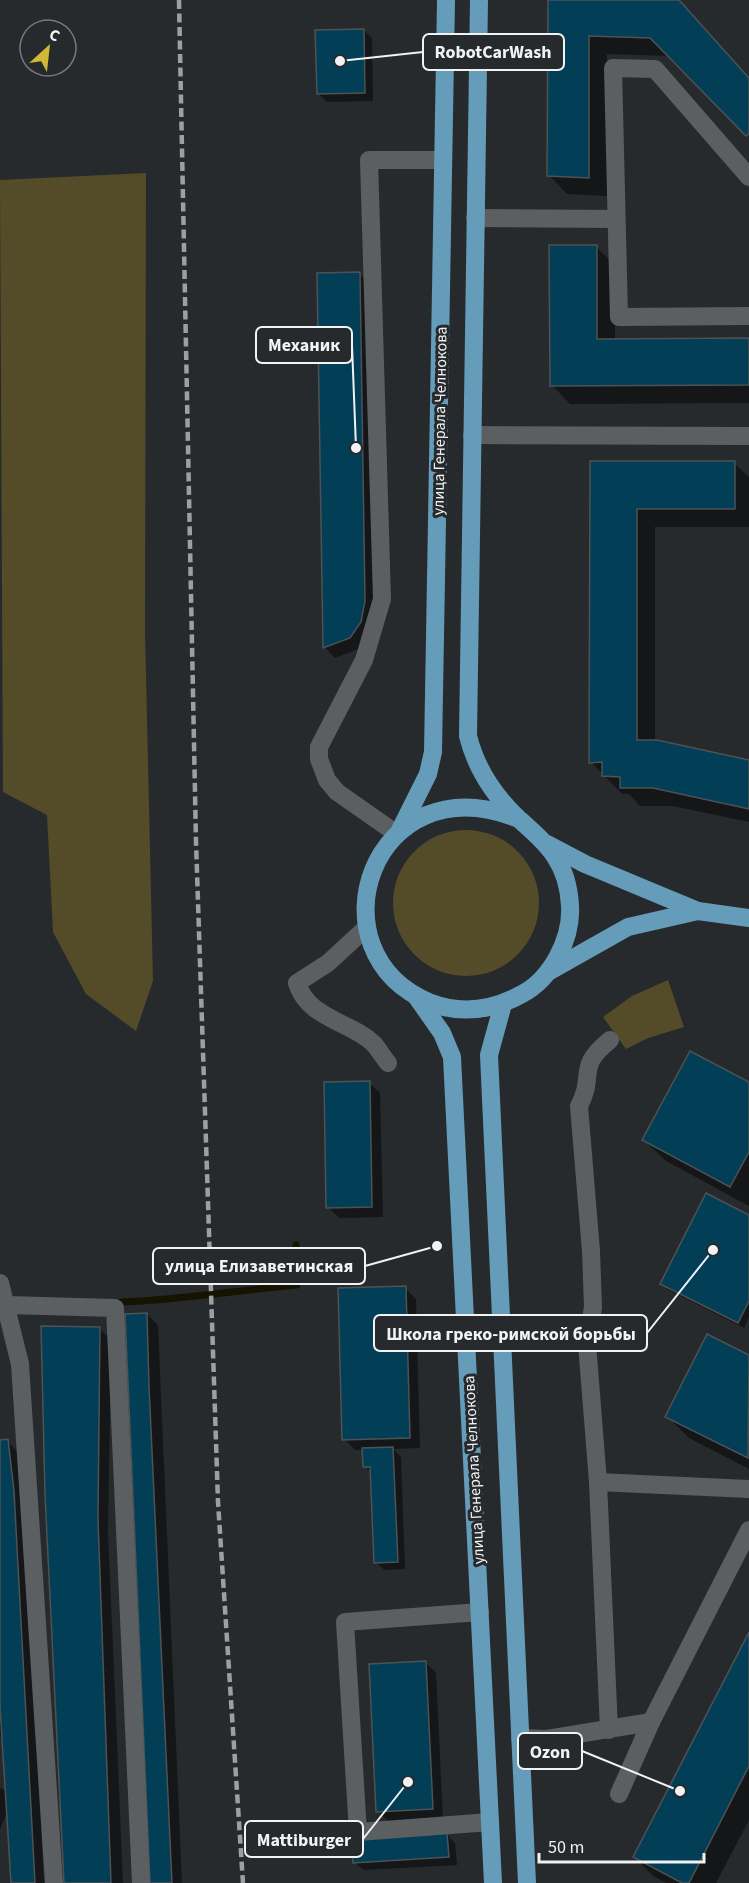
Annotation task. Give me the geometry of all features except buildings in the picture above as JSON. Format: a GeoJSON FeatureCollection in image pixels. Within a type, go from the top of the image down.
{"type":"FeatureCollection","features":[{"type":"Feature","properties":{"kind":"main road","name":"улица Генерала Челнокова"},"geometry":{"type":"LineString","coordinates":[[446,0],[434,752],[428,774],[397,834],[379,856],[372,873],[366,900],[367,927],[377,956],[385,968],[416,996],[442,1033],[452,1057],[493,1883]]}},
{"type":"Feature","properties":{"kind":"main road","name":"улица Генерала Челнокова"},"geometry":{"type":"LineString","coordinates":[[416,996],[443,1007],[471,1011],[503,1005],[528,991],[548,972],[565,942],[571,908],[564,873],[547,843],[519,819],[481,772],[468,736],[479,0]]}},
{"type":"Feature","properties":{"kind":"main road","name":"улица Генерала Челнокова"},"geometry":{"type":"LineString","coordinates":[[397,834],[418,818],[435,812],[469,806],[495,809],[519,819]]}},
{"type":"Feature","properties":{"kind":"main road"},"geometry":{"type":"LineString","coordinates":[[547,843],[585,864],[698,911],[749,918]]}},
{"type":"Feature","properties":{"kind":"main road"},"geometry":{"type":"LineString","coordinates":[[548,972],[628,927],[698,911]]}},
{"type":"Feature","properties":{"kind":"main road","name":"улица Генерала Челнокова"},"geometry":{"type":"LineString","coordinates":[[503,1005],[489,1054],[527,1883]]}},
{"type":"Feature","properties":{"kind":"lane"},"geometry":{"type":"LineString","coordinates":[[749,177],[655,69],[613,68],[619,317],[749,316]]}},
{"type":"Feature","properties":{"kind":"lane"},"geometry":{"type":"LineString","coordinates":[[397,834],[346,799],[327,780],[319,759],[319,747],[364,660],[382,599],[369,160],[443,160]]}},
{"type":"Feature","properties":{"kind":"lane"},"geometry":{"type":"LineString","coordinates":[[475,218],[616,219]]}},
{"type":"Feature","properties":{"kind":"lane"},"geometry":{"type":"LineString","coordinates":[[472,435],[749,436]]}},
{"type":"Feature","properties":{"kind":"lane"},"geometry":{"type":"LineString","coordinates":[[367,927],[328,963],[297,983],[312,1008],[373,1043],[388,1064]]}},
{"type":"Feature","properties":{"kind":"lane"},"geometry":{"type":"LineString","coordinates":[[609,1730],[598,1482],[587,1344],[593,1306],[591,1251],[579,1106],[587,1092],[586,1067],[596,1051],[610,1040]]}},
{"type":"Feature","properties":{"kind":"lane"},"geometry":{"type":"LineString","coordinates":[[0,1283],[20,1364],[54,1883]]}},
{"type":"Feature","properties":{"kind":"lane"},"geometry":{"type":"LineString","coordinates":[[6,1305],[115,1308],[141,1883]]}},
{"type":"Feature","properties":{"kind":"lane"},"geometry":{"type":"LineString","coordinates":[[598,1482],[749,1489]]}},
{"type":"Feature","properties":{"kind":"lane"},"geometry":{"type":"LineString","coordinates":[[619,1794],[651,1722],[749,1530]]}},
{"type":"Feature","properties":{"kind":"lane"},"geometry":{"type":"LineString","coordinates":[[480,1612],[345,1622],[358,1832],[490,1822]]}},
{"type":"Feature","properties":{"kind":"lane"},"geometry":{"type":"LineString","coordinates":[[520,1738],[547,1739],[651,1722]]}},
{"type":"Feature","properties":{"kind":"shaded area"},"geometry":{"type":"Polygon","coordinates":[[[146,173],[145,632],[153,981],[136,1031],[86,994],[53,932],[47,815],[3,792],[0,180],[146,173]]]}},
{"type":"Feature","properties":{"kind":"shaded area"},"geometry":{"type":"Polygon","coordinates":[[[466,830],[494,836],[506,842],[517,852],[527,863],[533,875],[539,903],[533,931],[527,943],[517,954],[506,964],[494,970],[466,976],[438,970],[426,964],[415,954],[405,943],[399,931],[393,903],[399,875],[405,863],[415,852],[426,842],[438,836],[466,830]]]}},
{"type":"Feature","properties":{"kind":"shaded area"},"geometry":{"type":"Polygon","coordinates":[[[668,980],[684,1027],[648,1038],[626,1049],[603,1017],[632,996],[668,980]]]}},
{"type":"Feature","properties":{"kind":"waterway"},"geometry":{"type":"LineString","coordinates":[[121,1302],[297,1285],[296,1245]]}},
{"type":"Feature","properties":{"kind":"railway"},"geometry":{"type":"LineString","coordinates":[[179,0],[196,842],[218,1502],[243,1883]]}},
{"type":"Feature","properties":{"kind":"place","name":"RobotCarWash"},"geometry":{"type":"Point","coordinates":[340,61]}},
{"type":"Feature","properties":{"kind":"place","name":"Механик"},"geometry":{"type":"Point","coordinates":[356,448]}},
{"type":"Feature","properties":{"kind":"place","name":"улица Елизаветинская"},"geometry":{"type":"Point","coordinates":[437,1246]}},
{"type":"Feature","properties":{"kind":"place","name":"Школа греко-римской борьбы"},"geometry":{"type":"Point","coordinates":[713,1250]}},
{"type":"Feature","properties":{"kind":"place","name":"Mattiburger"},"geometry":{"type":"Point","coordinates":[408,1782]}},
{"type":"Feature","properties":{"kind":"place","name":"Ozon"},"geometry":{"type":"Point","coordinates":[680,1791]}}]}
